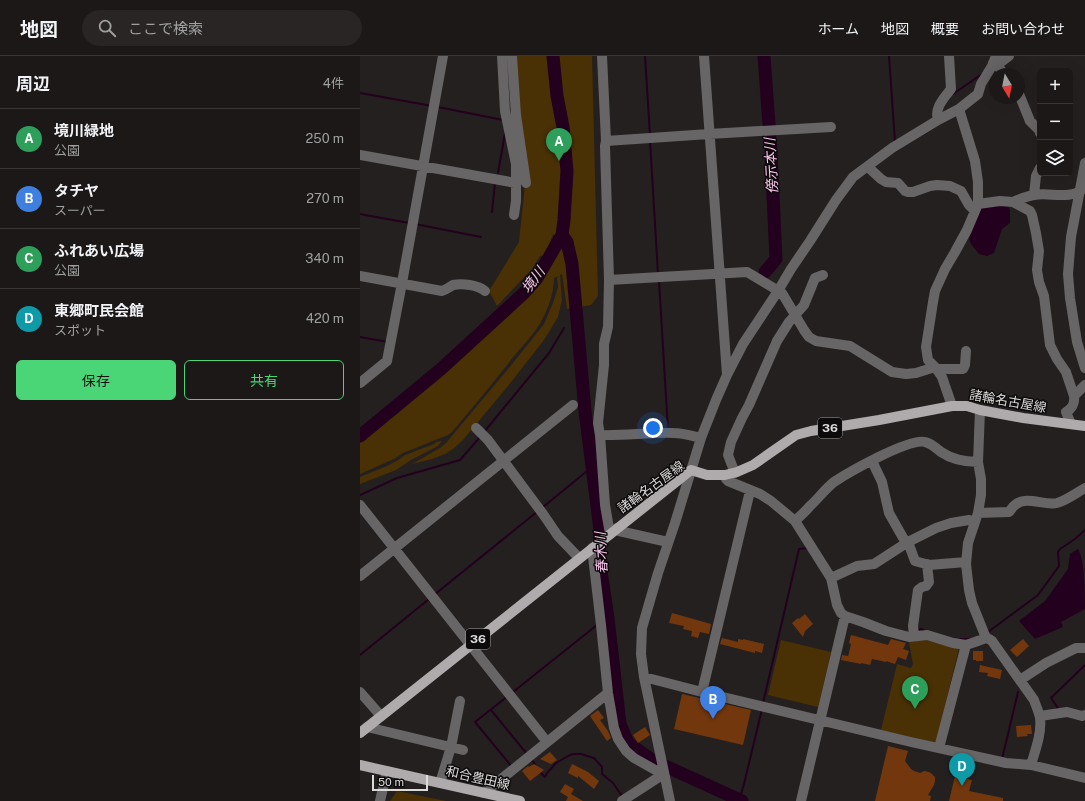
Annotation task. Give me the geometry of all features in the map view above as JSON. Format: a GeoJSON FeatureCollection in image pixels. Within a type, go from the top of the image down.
{"type":"FeatureCollection","features":[{"type":"Feature","properties":{"kind":"main road","name":"諸輪名古屋線"},"geometry":{"type":"LineString","coordinates":[[364,730],[691,470],[707,475],[730,474],[753,464],[796,435],[811,431],[878,421],[952,406],[967,406],[1023,418],[1085,426]]}},
{"type":"Feature","properties":{"kind":"main road","name":"和合豊田線"},"geometry":{"type":"LineString","coordinates":[[360,765],[520,801]]}},
{"type":"Feature","properties":{"kind":"street"},"geometry":{"type":"LineString","coordinates":[[360,383],[387,360],[443,56]]}},
{"type":"Feature","properties":{"kind":"street"},"geometry":{"type":"LineString","coordinates":[[502,56],[505,111],[521,183]]}},
{"type":"Feature","properties":{"kind":"street"},"geometry":{"type":"LineString","coordinates":[[512,56],[521,183],[514,215]]}},
{"type":"Feature","properties":{"kind":"street"},"geometry":{"type":"LineString","coordinates":[[602,56],[606,141],[609,280],[608,327],[604,344],[604,365],[598,422],[605,505],[611,533],[619,531],[668,542]]}},
{"type":"Feature","properties":{"kind":"street"},"geometry":{"type":"LineString","coordinates":[[704,56],[726,375]]}},
{"type":"Feature","properties":{"kind":"street"},"geometry":{"type":"LineString","coordinates":[[938,120],[937,110],[941,100],[951,89],[949,56]]}},
{"type":"Feature","properties":{"kind":"street"},"geometry":{"type":"LineString","coordinates":[[670,801],[662,774],[662,758],[644,677],[641,654],[642,628],[701,438],[726,375],[743,344],[791,269],[836,200],[853,177],[892,148],[959,109],[978,94],[981,84],[995,62],[1009,56]]}},
{"type":"Feature","properties":{"kind":"street"},"geometry":{"type":"LineString","coordinates":[[1023,104],[1030,121],[1037,128]]}},
{"type":"Feature","properties":{"kind":"street"},"geometry":{"type":"LineString","coordinates":[[952,406],[942,377],[928,360],[926,347],[935,291],[976,208],[978,182],[975,161],[959,109]]}},
{"type":"Feature","properties":{"kind":"street"},"geometry":{"type":"LineString","coordinates":[[606,141],[831,127]]}},
{"type":"Feature","properties":{"kind":"street"},"geometry":{"type":"LineString","coordinates":[[360,155],[521,183]]}},
{"type":"Feature","properties":{"kind":"street"},"geometry":{"type":"LineString","coordinates":[[1085,163],[1082,190],[1071,237],[1068,274],[1077,342],[1085,368]]}},
{"type":"Feature","properties":{"kind":"street"},"geometry":{"type":"LineString","coordinates":[[868,166],[881,179],[886,182],[898,183],[905,191],[908,192],[937,185],[950,186],[961,191],[969,205],[976,208],[1000,201],[1013,202],[1030,211],[1039,251],[1037,270],[1044,296],[1050,345],[1066,372],[1075,400],[1070,409],[1066,412],[1071,424]]}},
{"type":"Feature","properties":{"kind":"street"},"geometry":{"type":"LineString","coordinates":[[1034,194],[1037,174]]}},
{"type":"Feature","properties":{"kind":"street"},"geometry":{"type":"LineString","coordinates":[[1013,202],[1020,198],[1034,194],[1066,195],[1082,190]]}},
{"type":"Feature","properties":{"kind":"street"},"geometry":{"type":"LineString","coordinates":[[609,280],[747,272],[782,293],[809,337],[816,341],[850,346],[859,350],[882,367],[892,372],[906,374],[935,368],[963,369],[965,365],[966,351]]}},
{"type":"Feature","properties":{"kind":"street"},"geometry":{"type":"LineString","coordinates":[[823,275],[815,278],[804,305],[789,322],[777,341],[731,442],[728,455],[730,474],[726,479],[750,491],[760,494],[795,521],[831,578],[837,605],[841,613],[845,616],[886,631],[909,637],[927,635],[953,643],[966,645],[986,638]]}},
{"type":"Feature","properties":{"kind":"street"},"geometry":{"type":"LineString","coordinates":[[360,276],[442,290],[459,284],[475,286],[485,290]]}},
{"type":"Feature","properties":{"kind":"street"},"geometry":{"type":"LineString","coordinates":[[1074,396],[1085,384]]}},
{"type":"Feature","properties":{"kind":"street"},"geometry":{"type":"LineString","coordinates":[[360,576],[572,404]]}},
{"type":"Feature","properties":{"kind":"street"},"geometry":{"type":"LineString","coordinates":[[980,410],[978,462],[982,495],[977,517],[968,543],[966,562],[969,590],[972,603],[986,638],[992,641],[1034,700],[1040,716],[1038,740],[1030,765]]}},
{"type":"Feature","properties":{"kind":"street"},"geometry":{"type":"LineString","coordinates":[[476,428],[488,440],[544,514],[558,536],[579,558]]}},
{"type":"Feature","properties":{"kind":"street"},"geometry":{"type":"LineString","coordinates":[[600,435],[614,436],[647,433],[676,433],[701,438]]}},
{"type":"Feature","properties":{"kind":"street"},"geometry":{"type":"LineString","coordinates":[[795,521],[833,483],[889,452],[905,445],[922,441],[929,443],[941,452],[958,460],[978,462]]}},
{"type":"Feature","properties":{"kind":"street"},"geometry":{"type":"LineString","coordinates":[[872,461],[882,482],[889,513],[907,542],[915,561],[929,565],[966,562]]}},
{"type":"Feature","properties":{"kind":"street"},"geometry":{"type":"LineString","coordinates":[[831,578],[857,566],[874,564],[907,542],[936,528],[977,517],[1009,512],[1014,505],[1021,501],[1057,503],[1085,488]]}},
{"type":"Feature","properties":{"kind":"street"},"geometry":{"type":"LineString","coordinates":[[702,692],[750,491]]}},
{"type":"Feature","properties":{"kind":"street"},"geometry":{"type":"LineString","coordinates":[[360,504],[547,742]]}},
{"type":"Feature","properties":{"kind":"street"},"geometry":{"type":"LineString","coordinates":[[594,547],[608,693],[614,728],[621,745],[626,751],[634,758],[662,774]]}},
{"type":"Feature","properties":{"kind":"street"},"geometry":{"type":"LineString","coordinates":[[914,636],[913,626],[918,590],[922,586],[926,586],[929,582],[927,564]]}},
{"type":"Feature","properties":{"kind":"street"},"geometry":{"type":"LineString","coordinates":[[801,801],[845,616]]}},
{"type":"Feature","properties":{"kind":"street"},"geometry":{"type":"LineString","coordinates":[[939,748],[966,645]]}},
{"type":"Feature","properties":{"kind":"street"},"geometry":{"type":"LineString","coordinates":[[1020,680],[1046,663],[1076,648],[1085,648]]}},
{"type":"Feature","properties":{"kind":"street"},"geometry":{"type":"LineString","coordinates":[[644,677],[911,742],[1006,763],[1030,765],[1085,778]]}},
{"type":"Feature","properties":{"kind":"street"},"geometry":{"type":"LineString","coordinates":[[360,692],[364,703],[381,716]]}},
{"type":"Feature","properties":{"kind":"street"},"geometry":{"type":"LineString","coordinates":[[484,793],[608,693]]}},
{"type":"Feature","properties":{"kind":"street"},"geometry":{"type":"LineString","coordinates":[[440,783],[451,747],[460,701]]}},
{"type":"Feature","properties":{"kind":"street"},"geometry":{"type":"LineString","coordinates":[[1040,716],[1067,712],[1082,716],[1085,715]]}},
{"type":"Feature","properties":{"kind":"street"},"geometry":{"type":"LineString","coordinates":[[364,730],[463,750]]}},
{"type":"Feature","properties":{"kind":"street"},"geometry":{"type":"LineString","coordinates":[[380,801],[387,771]]}},
{"type":"Feature","properties":{"kind":"street"},"geometry":{"type":"LineString","coordinates":[[622,801],[662,774]]}},
{"type":"Feature","properties":{"kind":"shaded area"},"geometry":{"type":"Polygon","coordinates":[[[514,56],[592,56],[598,296],[591,305],[580,307],[572,246],[553,234],[545,255],[540,256],[532,269],[497,306],[489,291],[519,242],[525,184],[514,56]]]}},
{"type":"Feature","properties":{"kind":"shaded area"},"geometry":{"type":"Polygon","coordinates":[[[985,205],[1008,206],[1010,210],[1010,223],[1002,229],[994,253],[987,256],[979,254],[969,239],[978,211],[985,205]]]}},
{"type":"Feature","properties":{"kind":"shaded area"},"geometry":{"type":"Polygon","coordinates":[[[559,246],[566,247],[573,308],[567,309],[562,274],[560,275],[562,300],[558,317],[544,340],[463,440],[445,454],[412,464],[446,443],[544,324],[558,287],[557,278],[559,276],[554,278],[550,301],[539,325],[452,432],[403,453],[394,459],[360,474],[360,443],[398,413],[403,405],[412,397],[478,343],[528,296],[551,263],[559,246]]]}},
{"type":"Feature","properties":{"kind":"shaded area"},"geometry":{"type":"Polygon","coordinates":[[[442,441],[438,446],[411,460],[396,470],[360,484],[360,477],[387,466],[405,455],[442,441]]]}},
{"type":"Feature","properties":{"kind":"shaded area"},"geometry":{"type":"Polygon","coordinates":[[[1078,549],[1083,569],[1085,609],[1061,622],[1063,627],[1035,639],[1019,621],[1045,601],[1068,569],[1070,554],[1078,549]]]}},
{"type":"Feature","properties":{"kind":"shaded area"},"geometry":{"type":"Polygon","coordinates":[[[912,637],[959,648],[936,743],[881,730],[897,664],[911,668],[913,664],[909,643],[912,637]]]}},
{"type":"Feature","properties":{"kind":"shaded area"},"geometry":{"type":"Polygon","coordinates":[[[781,640],[831,652],[818,707],[768,695],[781,640]]]}},
{"type":"Feature","properties":{"kind":"shaded area"},"geometry":{"type":"Polygon","coordinates":[[[397,791],[446,801],[390,801],[397,791]]]}},
{"type":"Feature","properties":{"kind":"building"},"geometry":{"type":"Polygon","coordinates":[[[672,613],[711,624],[709,634],[700,632],[698,638],[691,636],[692,631],[683,629],[684,626],[669,623],[672,613]]]}},
{"type":"Feature","properties":{"kind":"building"},"geometry":{"type":"Polygon","coordinates":[[[805,614],[813,624],[805,631],[803,637],[792,623],[805,614]]]}},
{"type":"Feature","properties":{"kind":"building"},"geometry":{"type":"Polygon","coordinates":[[[851,635],[888,645],[891,639],[906,643],[903,649],[909,651],[906,660],[898,657],[895,664],[872,659],[870,665],[841,660],[842,655],[848,657],[851,644],[849,643],[851,635]]]}},
{"type":"Feature","properties":{"kind":"building"},"geometry":{"type":"Polygon","coordinates":[[[722,638],[738,642],[738,639],[743,639],[764,644],[762,653],[755,651],[755,653],[720,644],[722,638]]]}},
{"type":"Feature","properties":{"kind":"building"},"geometry":{"type":"Polygon","coordinates":[[[1023,639],[1029,646],[1017,657],[1010,650],[1023,639]]]}},
{"type":"Feature","properties":{"kind":"building"},"geometry":{"type":"Polygon","coordinates":[[[973,651],[983,651],[983,661],[973,660],[973,651]]]}},
{"type":"Feature","properties":{"kind":"building"},"geometry":{"type":"Polygon","coordinates":[[[980,665],[1002,670],[1000,679],[987,676],[988,673],[979,672],[980,665]]]}},
{"type":"Feature","properties":{"kind":"building"},"geometry":{"type":"Polygon","coordinates":[[[682,694],[751,710],[743,745],[674,729],[682,694]]]}},
{"type":"Feature","properties":{"kind":"building"},"geometry":{"type":"Polygon","coordinates":[[[598,710],[604,718],[600,720],[611,738],[607,741],[590,716],[598,710]]]}},
{"type":"Feature","properties":{"kind":"building"},"geometry":{"type":"Polygon","coordinates":[[[1031,725],[1032,734],[1017,737],[1016,726],[1031,725]]]}},
{"type":"Feature","properties":{"kind":"building"},"geometry":{"type":"Polygon","coordinates":[[[645,727],[650,735],[638,743],[633,735],[645,727]]]}},
{"type":"Feature","properties":{"kind":"building"},"geometry":{"type":"Polygon","coordinates":[[[888,746],[908,751],[905,761],[911,769],[920,773],[924,771],[929,772],[935,777],[934,785],[928,795],[931,796],[930,801],[875,801],[888,746]]]}},
{"type":"Feature","properties":{"kind":"building"},"geometry":{"type":"Polygon","coordinates":[[[550,752],[557,760],[551,764],[540,759],[550,752]]]}},
{"type":"Feature","properties":{"kind":"building"},"geometry":{"type":"Polygon","coordinates":[[[534,764],[544,770],[530,781],[522,771],[528,766],[529,767],[534,764]]]}},
{"type":"Feature","properties":{"kind":"building"},"geometry":{"type":"Polygon","coordinates":[[[572,764],[588,772],[599,781],[594,789],[578,776],[578,778],[568,773],[572,764]]]}},
{"type":"Feature","properties":{"kind":"building"},"geometry":{"type":"Polygon","coordinates":[[[955,776],[972,780],[969,791],[1003,798],[1003,801],[949,801],[955,776]]]}},
{"type":"Feature","properties":{"kind":"building"},"geometry":{"type":"Polygon","coordinates":[[[565,784],[574,789],[571,794],[583,801],[566,801],[568,797],[560,792],[565,784]]]}},
{"type":"Feature","properties":{"kind":"waterway","name":"境川"},"geometry":{"type":"LineString","coordinates":[[360,436],[441,369],[524,293],[537,278],[562,235],[567,171],[563,127],[557,96],[553,56]]}},
{"type":"Feature","properties":{"kind":"waterway"},"geometry":{"type":"LineString","coordinates":[[645,56],[650,135]]}},
{"type":"Feature","properties":{"kind":"waterway","name":"傍示本川"},"geometry":{"type":"LineString","coordinates":[[764,56],[771,152],[776,259],[765,272]]}},
{"type":"Feature","properties":{"kind":"waterway"},"geometry":{"type":"LineString","coordinates":[[889,56],[895,142],[896,141]]}},
{"type":"Feature","properties":{"kind":"waterway"},"geometry":{"type":"LineString","coordinates":[[953,94],[982,74]]}},
{"type":"Feature","properties":{"kind":"waterway"},"geometry":{"type":"LineString","coordinates":[[360,93],[432,106]]}},
{"type":"Feature","properties":{"kind":"waterway"},"geometry":{"type":"LineString","coordinates":[[438,107],[503,121]]}},
{"type":"Feature","properties":{"kind":"waterway"},"geometry":{"type":"LineString","coordinates":[[498,173],[505,133]]}},
{"type":"Feature","properties":{"kind":"waterway"},"geometry":{"type":"LineString","coordinates":[[650,141],[658,274]]}},
{"type":"Feature","properties":{"kind":"waterway"},"geometry":{"type":"LineString","coordinates":[[492,212],[495,183]]}},
{"type":"Feature","properties":{"kind":"waterway"},"geometry":{"type":"LineString","coordinates":[[360,214],[409,223]]}},
{"type":"Feature","properties":{"kind":"waterway"},"geometry":{"type":"LineString","coordinates":[[415,224],[481,237]]}},
{"type":"Feature","properties":{"kind":"waterway","name":"春木川"},"geometry":{"type":"LineString","coordinates":[[562,235],[567,242],[572,264],[585,411],[600,530],[599,558],[608,618],[620,724],[628,743],[652,760],[742,801]]}},
{"type":"Feature","properties":{"kind":"waterway"},"geometry":{"type":"LineString","coordinates":[[659,281],[668,430]]}},
{"type":"Feature","properties":{"kind":"waterway"},"geometry":{"type":"LineString","coordinates":[[484,432],[549,353],[564,328]]}},
{"type":"Feature","properties":{"kind":"waterway"},"geometry":{"type":"LineString","coordinates":[[360,337],[388,342]]}},
{"type":"Feature","properties":{"kind":"waterway"},"geometry":{"type":"LineString","coordinates":[[360,495],[397,478],[460,460],[480,437]]}},
{"type":"Feature","properties":{"kind":"waterway"},"geometry":{"type":"LineString","coordinates":[[543,507],[592,467]]}},
{"type":"Feature","properties":{"kind":"waterway"},"geometry":{"type":"LineString","coordinates":[[434,595],[538,511]]}},
{"type":"Feature","properties":{"kind":"waterway"},"geometry":{"type":"LineString","coordinates":[[988,632],[1038,595],[1059,566],[1058,552],[1060,549],[1085,530]]}},
{"type":"Feature","properties":{"kind":"waterway"},"geometry":{"type":"LineString","coordinates":[[763,703],[799,549],[808,548]]}},
{"type":"Feature","properties":{"kind":"waterway"},"geometry":{"type":"LineString","coordinates":[[360,655],[429,599]]}},
{"type":"Feature","properties":{"kind":"waterway"},"geometry":{"type":"LineString","coordinates":[[513,692],[597,625]]}},
{"type":"Feature","properties":{"kind":"waterway"},"geometry":{"type":"LineString","coordinates":[[916,630],[921,629],[925,631]]}},
{"type":"Feature","properties":{"kind":"waterway"},"geometry":{"type":"LineString","coordinates":[[960,639],[970,639]]}},
{"type":"Feature","properties":{"kind":"waterway"},"geometry":{"type":"LineString","coordinates":[[1056,709],[1058,708],[1051,698],[1085,665]]}},
{"type":"Feature","properties":{"kind":"waterway"},"geometry":{"type":"LineString","coordinates":[[1002,759],[1018,692]]}},
{"type":"Feature","properties":{"kind":"waterway"},"geometry":{"type":"LineString","coordinates":[[508,696],[475,722],[512,767]]}},
{"type":"Feature","properties":{"kind":"waterway"},"geometry":{"type":"LineString","coordinates":[[739,801],[762,709]]}},
{"type":"Feature","properties":{"kind":"waterway"},"geometry":{"type":"LineString","coordinates":[[491,710],[527,754]]}},
{"type":"Feature","properties":{"kind":"waterway"},"geometry":{"type":"LineString","coordinates":[[540,772],[545,777],[556,763],[570,755],[581,754],[594,758],[602,767],[602,774],[613,783],[622,796]]}},
{"type":"Feature","properties":{"kind":"waterway"},"geometry":{"type":"LineString","coordinates":[[531,759],[537,767]]}},
{"type":"Feature","properties":{"kind":"place","name":"境川緑地"},"geometry":{"type":"Point","coordinates":[559,161]}},
{"type":"Feature","properties":{"kind":"place","name":"ふれあい広場"},"geometry":{"type":"Point","coordinates":[915,709]}},
{"type":"Feature","properties":{"kind":"place","name":"タチヤ"},"geometry":{"type":"Point","coordinates":[713,719]}},
{"type":"Feature","properties":{"kind":"place","name":"東郷町民会館"},"geometry":{"type":"Point","coordinates":[962,786]}}]}
